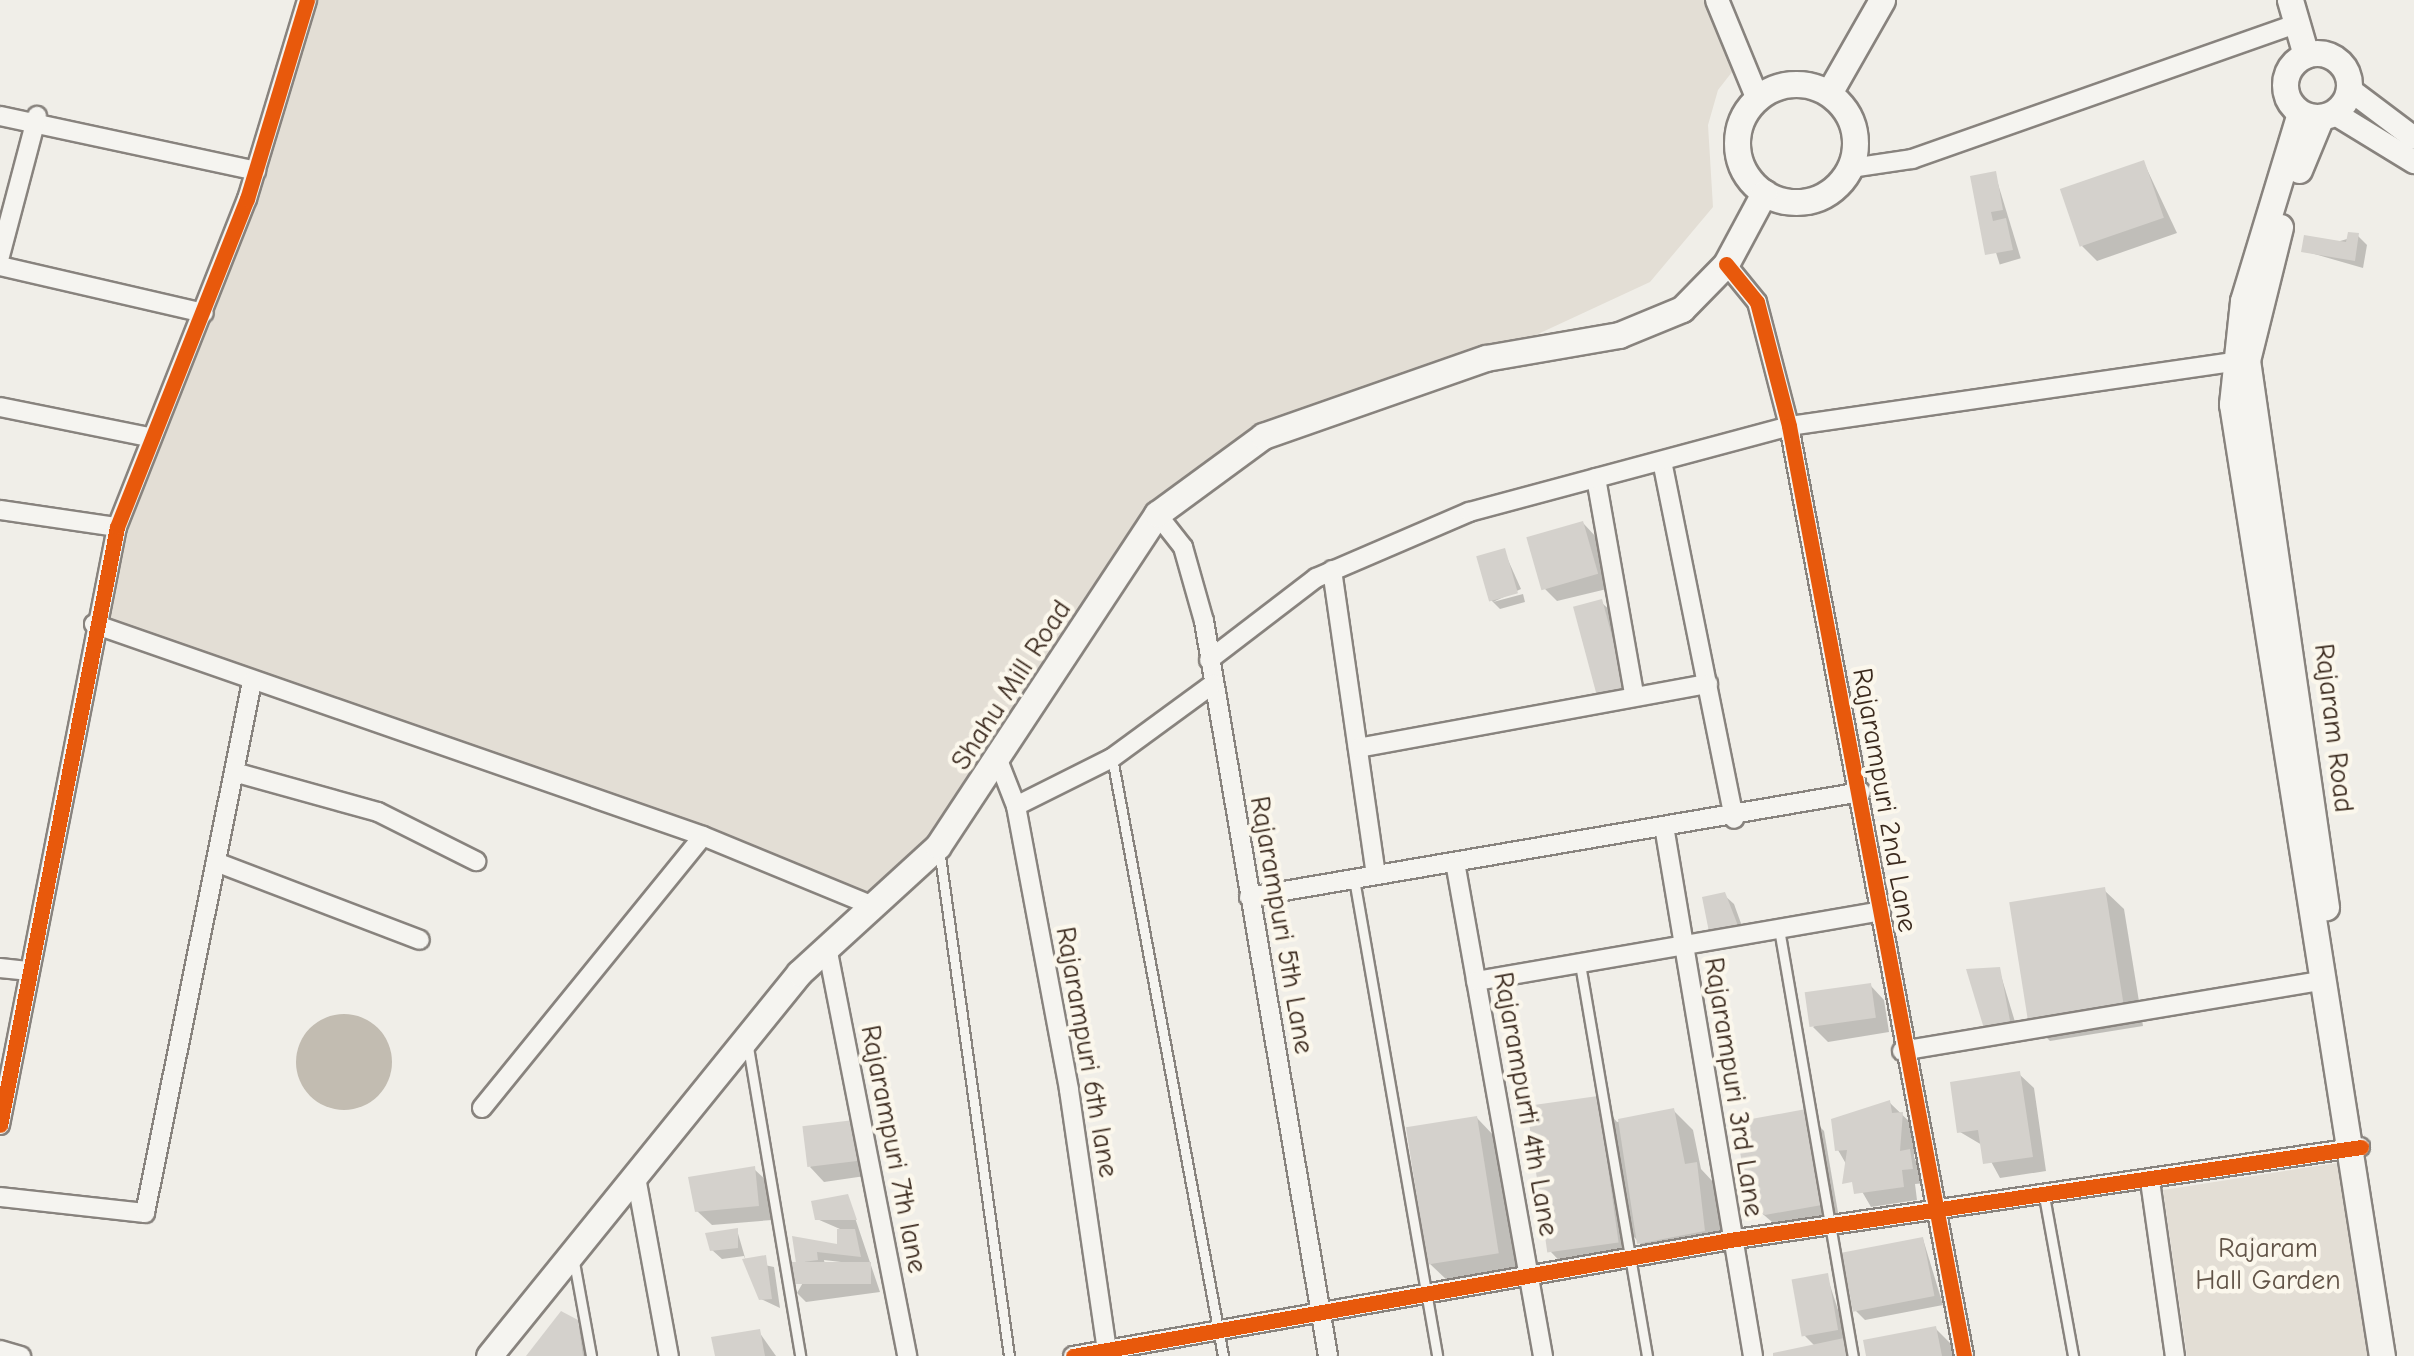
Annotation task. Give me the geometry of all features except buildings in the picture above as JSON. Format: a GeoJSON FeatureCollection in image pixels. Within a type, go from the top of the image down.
{"type":"FeatureCollection","features":[{"type":"Feature","properties":{"kind":"main road"},"geometry":{"type":"LineString","coordinates":[[1829,92],[1882,0]]}},
{"type":"Feature","properties":{"kind":"main road"},"geometry":{"type":"LineString","coordinates":[[2292,12],[2306,55]]}},
{"type":"Feature","properties":{"kind":"main road"},"geometry":{"type":"LineString","coordinates":[[2306,55],[2336,60],[2349,89],[2318,114],[2285,87],[2306,55]]}},
{"type":"Feature","properties":{"kind":"main road"},"geometry":{"type":"LineString","coordinates":[[1792,82],[1829,92],[1853,124],[1851,168],[1808,202],[1764,193],[1736,150],[1757,97],[1792,82]]}},
{"type":"Feature","properties":{"kind":"main road","name":"Rajaram Road"},"geometry":{"type":"LineString","coordinates":[[2318,114],[2239,360],[2353,1148],[2396,1356]]}},
{"type":"Feature","properties":{"kind":"main road","name":"Shahu Mill Road"},"geometry":{"type":"LineString","coordinates":[[490,1356],[746,1039],[870,905],[938,846],[1156,514],[1263,436],[1486,358],[1618,335],[1682,309],[1726,264],[1764,193]]}},
{"type":"Feature","properties":{"kind":"main road"},"geometry":{"type":"LineString","coordinates":[[2239,360],[2319,981],[2353,1148],[2382,1356]]}},
{"type":"Feature","properties":{"kind":"street"},"geometry":{"type":"LineString","coordinates":[[0,1124],[4,1085],[30,971],[94,624],[118,527],[150,437],[204,314],[256,170],[307,0]]}},
{"type":"Feature","properties":{"kind":"street"},"geometry":{"type":"LineString","coordinates":[[1717,0],[1757,97]]}},
{"type":"Feature","properties":{"kind":"street"},"geometry":{"type":"LineString","coordinates":[[1851,168],[1912,158],[2292,12]]}},
{"type":"Feature","properties":{"kind":"street"},"geometry":{"type":"LineString","coordinates":[[2349,89],[2414,138]]}},
{"type":"Feature","properties":{"kind":"street"},"geometry":{"type":"LineString","coordinates":[[2318,114],[2414,162]]}},
{"type":"Feature","properties":{"kind":"street"},"geometry":{"type":"LineString","coordinates":[[0,116],[36,116],[256,170]]}},
{"type":"Feature","properties":{"kind":"street"},"geometry":{"type":"LineString","coordinates":[[0,256],[36,116]]}},
{"type":"Feature","properties":{"kind":"street","name":"Rajarampuri 2nd Lane"},"geometry":{"type":"LineString","coordinates":[[1726,264],[1756,302],[1789,426],[1860,792],[1902,1050],[1964,1356]]}},
{"type":"Feature","properties":{"kind":"street"},"geometry":{"type":"LineString","coordinates":[[0,266],[204,314]]}},
{"type":"Feature","properties":{"kind":"street"},"geometry":{"type":"LineString","coordinates":[[1209,660],[1332,570],[1470,512],[1789,426],[2239,360]]}},
{"type":"Feature","properties":{"kind":"street"},"geometry":{"type":"LineString","coordinates":[[0,407],[150,437]]}},
{"type":"Feature","properties":{"kind":"street"},"geometry":{"type":"LineString","coordinates":[[1662,460],[1734,819]]}},
{"type":"Feature","properties":{"kind":"street"},"geometry":{"type":"LineString","coordinates":[[1596,478],[1634,693]]}},
{"type":"Feature","properties":{"kind":"street"},"geometry":{"type":"LineString","coordinates":[[0,510],[118,527]]}},
{"type":"Feature","properties":{"kind":"street","name":"Rajarampuri 5th Lane"},"geometry":{"type":"LineString","coordinates":[[1156,514],[1183,547],[1209,660],[1328,1356]]}},
{"type":"Feature","properties":{"kind":"street"},"geometry":{"type":"LineString","coordinates":[[1332,570],[1376,875]]}},
{"type":"Feature","properties":{"kind":"street"},"geometry":{"type":"LineString","coordinates":[[94,624],[702,836],[870,905]]}},
{"type":"Feature","properties":{"kind":"street"},"geometry":{"type":"LineString","coordinates":[[0,1197],[146,1213],[252,682]]}},
{"type":"Feature","properties":{"kind":"street"},"geometry":{"type":"LineString","coordinates":[[1016,806],[1112,758],[1213,684]]}},
{"type":"Feature","properties":{"kind":"street"},"geometry":{"type":"LineString","coordinates":[[1358,748],[1634,693],[1708,684]]}},
{"type":"Feature","properties":{"kind":"street","name":"Rajarampuri 6th lane"},"geometry":{"type":"LineString","coordinates":[[998,760],[1016,806],[1108,1353]]}},
{"type":"Feature","properties":{"kind":"street"},"geometry":{"type":"LineString","coordinates":[[234,772],[378,812],[476,861]]}},
{"type":"Feature","properties":{"kind":"street"},"geometry":{"type":"LineString","coordinates":[[1249,897],[1664,826],[1734,819],[1860,792]]}},
{"type":"Feature","properties":{"kind":"street","name":"Rajarampuri 3rd Lane"},"geometry":{"type":"LineString","coordinates":[[1664,826],[1730,1240],[1753,1356]]}},
{"type":"Feature","properties":{"kind":"street"},"geometry":{"type":"LineString","coordinates":[[482,1108],[702,836]]}},
{"type":"Feature","properties":{"kind":"street"},"geometry":{"type":"LineString","coordinates":[[216,862],[420,940]]}},
{"type":"Feature","properties":{"kind":"street","name":"Rajarampurti 4th Lane"},"geometry":{"type":"LineString","coordinates":[[1456,862],[1544,1356]]}},
{"type":"Feature","properties":{"kind":"street"},"geometry":{"type":"LineString","coordinates":[[1476,981],[1880,911]]}},
{"type":"Feature","properties":{"kind":"street","name":"Rajarampuri 7th lane"},"geometry":{"type":"LineString","coordinates":[[828,952],[907,1356]]}},
{"type":"Feature","properties":{"kind":"street"},"geometry":{"type":"LineString","coordinates":[[0,968],[30,971]]}},
{"type":"Feature","properties":{"kind":"street"},"geometry":{"type":"LineString","coordinates":[[1902,1050],[2319,981]]}},
{"type":"Feature","properties":{"kind":"street"},"geometry":{"type":"LineString","coordinates":[[1072,1356],[1108,1353],[1730,1240],[2353,1148]]}},
{"type":"Feature","properties":{"kind":"street"},"geometry":{"type":"LineString","coordinates":[[636,1177],[669,1356]]}},
{"type":"Feature","properties":{"kind":"street"},"geometry":{"type":"LineString","coordinates":[[2150,1180],[2176,1356]]}},
{"type":"Feature","properties":{"kind":"street"},"geometry":{"type":"LineString","coordinates":[[0,1350],[22,1356]]}},
{"type":"Feature","properties":{"kind":"lane"},"geometry":{"type":"LineString","coordinates":[[1112,758],[1224,1356]]}},
{"type":"Feature","properties":{"kind":"lane"},"geometry":{"type":"LineString","coordinates":[[938,846],[1010,1356]]}},
{"type":"Feature","properties":{"kind":"lane"},"geometry":{"type":"LineString","coordinates":[[1354,879],[1437,1356]]}},
{"type":"Feature","properties":{"kind":"lane"},"geometry":{"type":"LineString","coordinates":[[1779,929],[1853,1356]]}},
{"type":"Feature","properties":{"kind":"lane"},"geometry":{"type":"LineString","coordinates":[[1580,964],[1646,1356]]}},
{"type":"Feature","properties":{"kind":"lane"},"geometry":{"type":"LineString","coordinates":[[746,1039],[800,1356]]}},
{"type":"Feature","properties":{"kind":"lane"},"geometry":{"type":"LineString","coordinates":[[2044,1196],[2073,1356]]}},
{"type":"Feature","properties":{"kind":"lane"},"geometry":{"type":"LineString","coordinates":[[573,1254],[591,1356]]}},
{"type":"Feature","properties":{"kind":"shaded area"},"geometry":{"type":"Polygon","coordinates":[[[306,0],[1717,0],[1739,63],[1718,90],[1708,125],[1713,207],[1650,282],[1486,358],[1263,436],[1164,509],[978,792],[870,905],[94,624],[306,0]]]}},
{"type":"Feature","properties":{"kind":"shaded area"},"geometry":{"type":"Polygon","coordinates":[[[335,1014],[353,1014],[371,1022],[384,1035],[392,1062],[389,1081],[371,1102],[353,1110],[335,1110],[317,1102],[304,1089],[296,1071],[296,1053],[304,1035],[317,1022],[335,1014]]]}},
{"type":"Feature","properties":{"kind":"shaded area","name":"Rajaram Hall Garden"},"geometry":{"type":"Polygon","coordinates":[[[2343,1162],[2377,1356],[2187,1356],[2163,1190],[2343,1162]]]}},
{"type":"Feature","properties":{"kind":"cycle path"},"geometry":{"type":"LineString","coordinates":[[0,1125],[117,527],[247,199],[307,0]]}},
{"type":"Feature","properties":{"kind":"cycle path"},"geometry":{"type":"LineString","coordinates":[[1726,264],[1757,302],[1789,426],[1964,1356]]}},
{"type":"Feature","properties":{"kind":"cycle path"},"geometry":{"type":"LineString","coordinates":[[1073,1356],[1730,1240],[2361,1147]]}}]}
